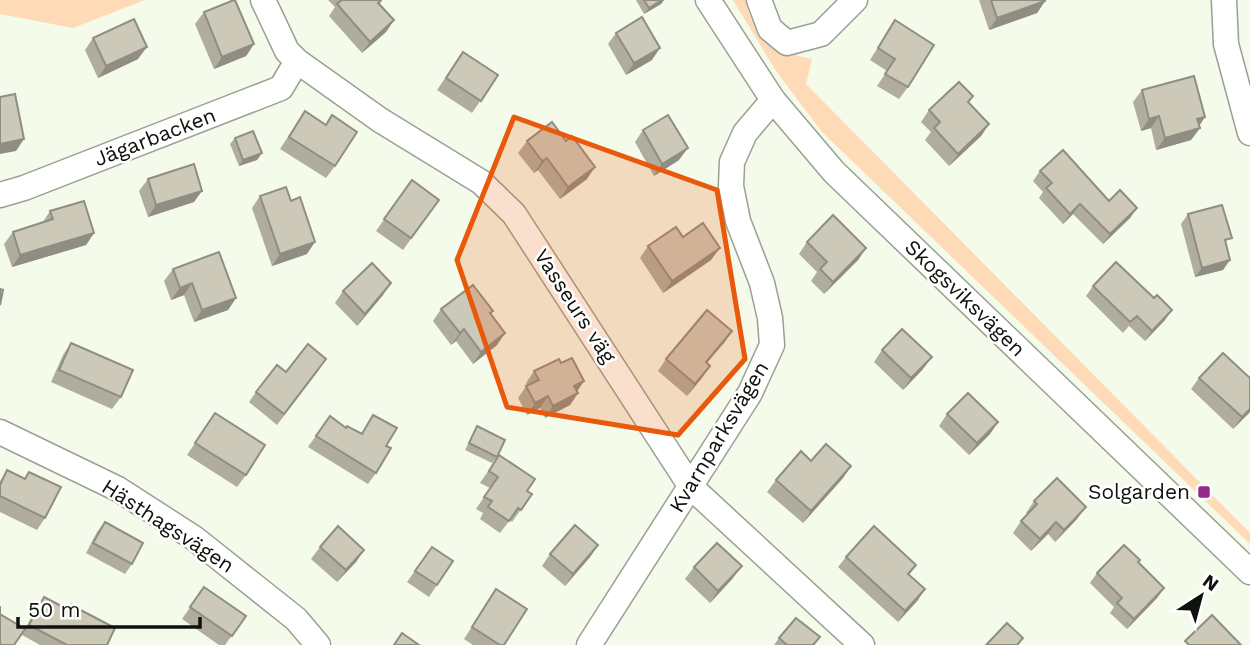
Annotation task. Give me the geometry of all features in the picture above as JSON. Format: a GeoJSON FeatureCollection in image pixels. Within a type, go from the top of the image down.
{"type":"FeatureCollection","features":[{"type":"Feature","properties":{"kind":"street","name":"Vasseurs väg"},"geometry":{"type":"LineString","coordinates":[[263,0],[287,51],[297,61],[380,120],[481,182],[514,214],[691,487],[862,645]]}},
{"type":"Feature","properties":{"kind":"street","name":"Skogsviksvägen"},"geometry":{"type":"LineString","coordinates":[[708,0],[774,100],[834,172],[1250,572]]}},
{"type":"Feature","properties":{"kind":"street"},"geometry":{"type":"LineString","coordinates":[[759,0],[770,29],[787,43],[821,34],[855,0]]}},
{"type":"Feature","properties":{"kind":"street"},"geometry":{"type":"LineString","coordinates":[[1224,0],[1226,44],[1250,133]]}},
{"type":"Feature","properties":{"kind":"street","name":"Jägarbacken"},"geometry":{"type":"LineString","coordinates":[[0,195],[281,88],[297,61]]}},
{"type":"Feature","properties":{"kind":"street","name":"Kvarnparksvägen"},"geometry":{"type":"LineString","coordinates":[[589,645],[750,393],[772,345],[770,318],[762,283],[738,221],[731,186],[732,162],[744,133],[774,100]]}},
{"type":"Feature","properties":{"kind":"street","name":"Hästhagsvägen"},"geometry":{"type":"LineString","coordinates":[[0,432],[118,489],[194,538],[296,619],[318,645]]}},
{"type":"Feature","properties":{"kind":"highlighted area"},"geometry":{"type":"Polygon","coordinates":[[[514,117],[717,190],[745,359],[678,435],[507,407],[457,260],[514,117]]]}},
{"type":"Feature","properties":{"kind":"shaded area"},"geometry":{"type":"Polygon","coordinates":[[[0,0],[145,0],[73,28],[0,14],[0,0]]]}},
{"type":"Feature","properties":{"kind":"shaded area"},"geometry":{"type":"Polygon","coordinates":[[[733,0],[745,0],[754,24],[768,41],[787,52],[812,59],[806,84],[1250,533],[1250,544],[822,132],[776,71],[733,0]]]}},
{"type":"Feature","properties":{"kind":"building"},"geometry":{"type":"Polygon","coordinates":[[[235,0],[254,44],[222,57],[204,12],[235,0]]]}},
{"type":"Feature","properties":{"kind":"building"},"geometry":{"type":"Polygon","coordinates":[[[342,0],[381,0],[378,3],[394,20],[370,42],[337,4],[342,0]]]}},
{"type":"Feature","properties":{"kind":"building"},"geometry":{"type":"Polygon","coordinates":[[[644,0],[662,0],[649,8],[644,0]]]}},
{"type":"Feature","properties":{"kind":"building"},"geometry":{"type":"Polygon","coordinates":[[[991,0],[1045,0],[1045,1],[997,18],[991,0]]]}},
{"type":"Feature","properties":{"kind":"building"},"geometry":{"type":"Polygon","coordinates":[[[642,17],[660,48],[634,63],[616,33],[642,17]]]}},
{"type":"Feature","properties":{"kind":"building"},"geometry":{"type":"Polygon","coordinates":[[[134,19],[147,47],[106,66],[93,38],[134,19]]]}},
{"type":"Feature","properties":{"kind":"building"},"geometry":{"type":"Polygon","coordinates":[[[895,20],[934,45],[908,87],[885,74],[895,59],[878,48],[895,20]]]}},
{"type":"Feature","properties":{"kind":"building"},"geometry":{"type":"Polygon","coordinates":[[[463,52],[498,75],[481,101],[446,78],[463,52]]]}},
{"type":"Feature","properties":{"kind":"building"},"geometry":{"type":"Polygon","coordinates":[[[1194,76],[1205,117],[1197,119],[1200,128],[1165,138],[1159,116],[1149,119],[1142,90],[1194,76]]]}},
{"type":"Feature","properties":{"kind":"building"},"geometry":{"type":"Polygon","coordinates":[[[959,82],[973,96],[968,102],[989,124],[958,154],[934,128],[940,122],[929,110],[959,82]]]}},
{"type":"Feature","properties":{"kind":"building"},"geometry":{"type":"Polygon","coordinates":[[[15,94],[24,139],[0,144],[0,97],[15,94]]]}},
{"type":"Feature","properties":{"kind":"building"},"geometry":{"type":"Polygon","coordinates":[[[305,111],[326,125],[332,115],[357,132],[335,166],[289,137],[305,111]]]}},
{"type":"Feature","properties":{"kind":"building"},"geometry":{"type":"Polygon","coordinates":[[[668,115],[688,148],[662,164],[643,130],[668,115]]]}},
{"type":"Feature","properties":{"kind":"building"},"geometry":{"type":"Polygon","coordinates":[[[552,122],[566,141],[572,136],[595,167],[568,187],[547,158],[542,161],[527,141],[552,122]]]}},
{"type":"Feature","properties":{"kind":"building"},"geometry":{"type":"Polygon","coordinates":[[[253,131],[262,153],[243,160],[235,138],[253,131]]]}},
{"type":"Feature","properties":{"kind":"building"},"geometry":{"type":"Polygon","coordinates":[[[1063,150],[1109,201],[1120,190],[1137,208],[1110,234],[1080,204],[1070,214],[1046,188],[1052,183],[1040,171],[1063,150]]]}},
{"type":"Feature","properties":{"kind":"building"},"geometry":{"type":"Polygon","coordinates":[[[194,164],[202,191],[156,205],[148,179],[194,164]]]}},
{"type":"Feature","properties":{"kind":"building"},"geometry":{"type":"Polygon","coordinates":[[[412,180],[439,200],[411,238],[384,219],[412,180]]]}},
{"type":"Feature","properties":{"kind":"building"},"geometry":{"type":"Polygon","coordinates":[[[286,187],[291,201],[300,197],[315,242],[280,254],[260,196],[286,187]]]}},
{"type":"Feature","properties":{"kind":"building"},"geometry":{"type":"Polygon","coordinates":[[[84,201],[94,233],[20,255],[13,232],[53,219],[50,211],[84,201]]]}},
{"type":"Feature","properties":{"kind":"building"},"geometry":{"type":"Polygon","coordinates":[[[1222,205],[1232,238],[1225,240],[1230,260],[1202,268],[1188,214],[1222,205]]]}},
{"type":"Feature","properties":{"kind":"building"},"geometry":{"type":"Polygon","coordinates":[[[833,215],[866,248],[833,282],[820,269],[827,262],[807,242],[833,215]]]}},
{"type":"Feature","properties":{"kind":"building"},"geometry":{"type":"Polygon","coordinates":[[[703,223],[720,248],[672,281],[648,246],[676,227],[683,237],[703,223]]]}},
{"type":"Feature","properties":{"kind":"building"},"geometry":{"type":"Polygon","coordinates":[[[219,252],[236,298],[202,310],[192,283],[180,288],[173,269],[219,252]]]}},
{"type":"Feature","properties":{"kind":"building"},"geometry":{"type":"Polygon","coordinates":[[[1116,262],[1154,298],[1157,295],[1172,310],[1152,331],[1137,316],[1130,322],[1093,286],[1116,262]]]}},
{"type":"Feature","properties":{"kind":"building"},"geometry":{"type":"Polygon","coordinates":[[[372,263],[391,283],[365,314],[343,291],[372,263]]]}},
{"type":"Feature","properties":{"kind":"building"},"geometry":{"type":"Polygon","coordinates":[[[473,285],[493,311],[490,313],[505,333],[481,352],[464,329],[460,333],[441,309],[473,285]]]}},
{"type":"Feature","properties":{"kind":"building"},"geometry":{"type":"Polygon","coordinates":[[[707,310],[732,331],[706,362],[710,366],[695,384],[666,359],[707,310]]]}},
{"type":"Feature","properties":{"kind":"building"},"geometry":{"type":"Polygon","coordinates":[[[902,329],[932,357],[911,378],[882,350],[902,329]]]}},
{"type":"Feature","properties":{"kind":"building"},"geometry":{"type":"Polygon","coordinates":[[[71,343],[133,370],[121,397],[59,370],[71,343]]]}},
{"type":"Feature","properties":{"kind":"building"},"geometry":{"type":"Polygon","coordinates":[[[308,344],[326,359],[284,414],[256,392],[277,365],[286,372],[308,344]]]}},
{"type":"Feature","properties":{"kind":"building"},"geometry":{"type":"Polygon","coordinates":[[[1223,353],[1250,378],[1250,409],[1242,417],[1199,378],[1223,353]]]}},
{"type":"Feature","properties":{"kind":"building"},"geometry":{"type":"Polygon","coordinates":[[[572,358],[584,381],[574,386],[578,393],[553,406],[548,396],[535,403],[526,386],[539,380],[534,371],[559,359],[561,363],[572,358]]]}},
{"type":"Feature","properties":{"kind":"building"},"geometry":{"type":"Polygon","coordinates":[[[968,393],[998,422],[977,443],[947,414],[968,393]]]}},
{"type":"Feature","properties":{"kind":"building"},"geometry":{"type":"Polygon","coordinates":[[[215,413],[265,445],[246,475],[195,443],[215,413]]]}},
{"type":"Feature","properties":{"kind":"building"},"geometry":{"type":"Polygon","coordinates":[[[373,415],[397,428],[386,446],[391,448],[376,473],[316,436],[330,416],[346,428],[347,426],[362,434],[373,415]]]}},
{"type":"Feature","properties":{"kind":"building"},"geometry":{"type":"Polygon","coordinates":[[[477,426],[505,440],[497,457],[469,443],[477,426]]]}},
{"type":"Feature","properties":{"kind":"building"},"geometry":{"type":"Polygon","coordinates":[[[826,444],[851,466],[811,511],[776,480],[801,451],[811,461],[826,444]]]}},
{"type":"Feature","properties":{"kind":"building"},"geometry":{"type":"Polygon","coordinates":[[[499,455],[535,479],[527,491],[532,494],[509,521],[488,507],[492,501],[484,497],[498,477],[489,471],[499,455]]]}},
{"type":"Feature","properties":{"kind":"building"},"geometry":{"type":"Polygon","coordinates":[[[7,470],[25,479],[29,472],[61,487],[45,518],[0,496],[0,485],[7,470]]]}},
{"type":"Feature","properties":{"kind":"building"},"geometry":{"type":"Polygon","coordinates":[[[1057,478],[1086,507],[1064,530],[1056,522],[1040,539],[1021,521],[1037,504],[1034,501],[1057,478]]]}},
{"type":"Feature","properties":{"kind":"building"},"geometry":{"type":"Polygon","coordinates":[[[105,522],[143,543],[132,564],[93,543],[105,522]]]}},
{"type":"Feature","properties":{"kind":"building"},"geometry":{"type":"Polygon","coordinates":[[[575,525],[598,545],[573,574],[550,554],[575,525]]]}},
{"type":"Feature","properties":{"kind":"building"},"geometry":{"type":"Polygon","coordinates":[[[338,526],[364,550],[346,570],[320,547],[338,526]]]}},
{"type":"Feature","properties":{"kind":"building"},"geometry":{"type":"Polygon","coordinates":[[[874,526],[916,565],[908,574],[925,589],[905,611],[846,557],[874,526]]]}},
{"type":"Feature","properties":{"kind":"building"},"geometry":{"type":"Polygon","coordinates":[[[717,543],[742,566],[718,591],[694,567],[717,543]]]}},
{"type":"Feature","properties":{"kind":"building"},"geometry":{"type":"Polygon","coordinates":[[[1124,545],[1164,588],[1134,619],[1117,603],[1122,598],[1097,573],[1124,545]]]}},
{"type":"Feature","properties":{"kind":"building"},"geometry":{"type":"Polygon","coordinates":[[[432,547],[453,561],[437,585],[415,571],[432,547]]]}},
{"type":"Feature","properties":{"kind":"building"},"geometry":{"type":"Polygon","coordinates":[[[204,587],[246,616],[232,636],[190,607],[204,587]]]}},
{"type":"Feature","properties":{"kind":"building"},"geometry":{"type":"Polygon","coordinates":[[[496,589],[527,609],[504,645],[472,627],[496,589]]]}},
{"type":"Feature","properties":{"kind":"building"},"geometry":{"type":"Polygon","coordinates":[[[44,597],[69,610],[71,605],[115,628],[107,645],[67,645],[29,625],[44,597]]]}},
{"type":"Feature","properties":{"kind":"building"},"geometry":{"type":"Polygon","coordinates":[[[0,614],[25,629],[14,645],[0,644],[0,614]]]}},
{"type":"Feature","properties":{"kind":"building"},"geometry":{"type":"Polygon","coordinates":[[[1212,615],[1241,645],[1189,645],[1185,641],[1212,615]]]}},
{"type":"Feature","properties":{"kind":"building"},"geometry":{"type":"Polygon","coordinates":[[[796,618],[820,637],[813,645],[787,645],[779,638],[796,618]]]}},
{"type":"Feature","properties":{"kind":"building"},"geometry":{"type":"Polygon","coordinates":[[[1007,623],[1023,638],[1017,645],[986,645],[1007,623]]]}},
{"type":"Feature","properties":{"kind":"building"},"geometry":{"type":"Polygon","coordinates":[[[402,633],[419,645],[394,645],[402,633]]]}},
{"type":"Feature","properties":{"kind":"place","name":"Solgarden"},"geometry":{"type":"Point","coordinates":[1204,492]}}]}
